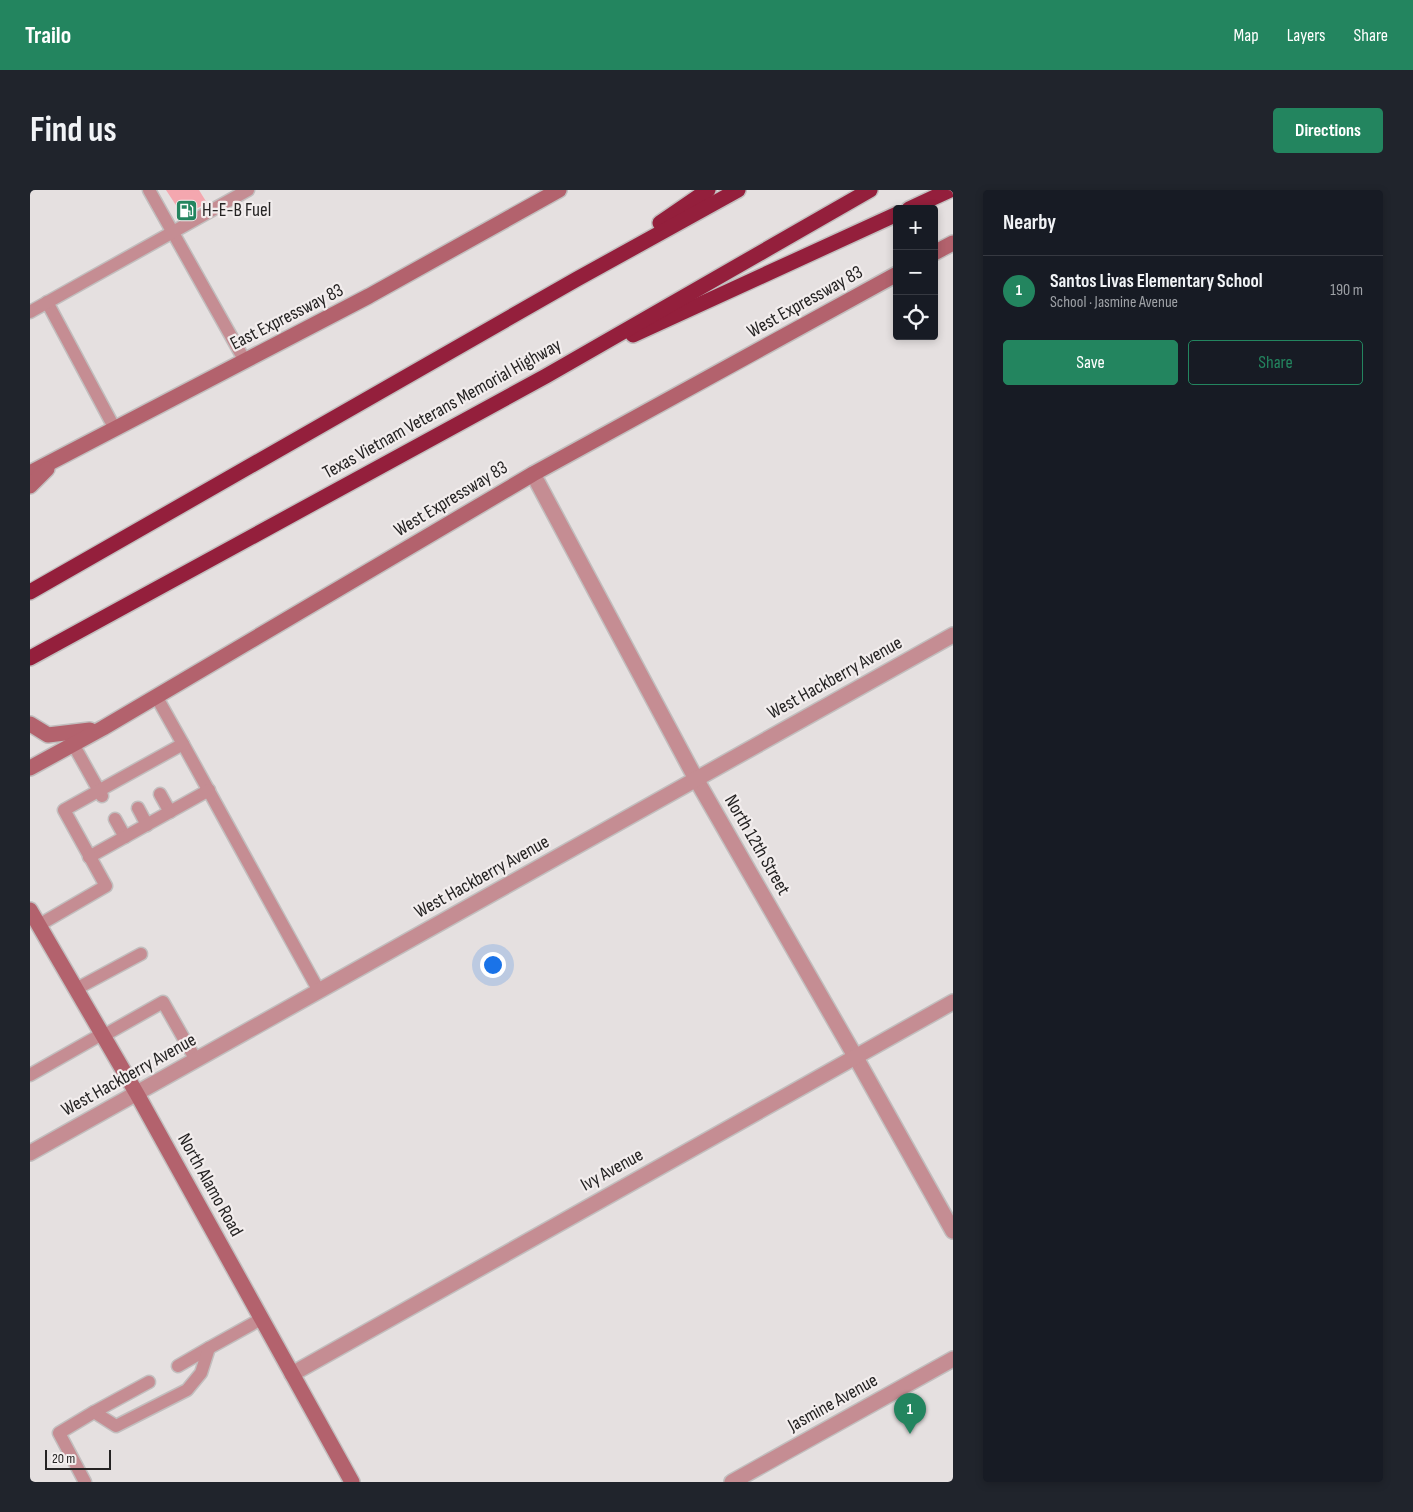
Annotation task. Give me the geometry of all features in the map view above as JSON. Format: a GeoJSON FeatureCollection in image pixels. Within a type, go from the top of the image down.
{"type":"FeatureCollection","features":[{"type":"Feature","properties":{"kind":"highway"},"geometry":{"type":"LineString","coordinates":[[577,279],[708,190]]}},
{"type":"Feature","properties":{"kind":"highway"},"geometry":{"type":"LineString","coordinates":[[30,592],[577,279],[738,190]]}},
{"type":"Feature","properties":{"kind":"highway","name":"Texas Vietnam Veterans Memorial Highway"},"geometry":{"type":"LineString","coordinates":[[30,658],[546,376],[870,190]]}},
{"type":"Feature","properties":{"kind":"highway"},"geometry":{"type":"LineString","coordinates":[[918,205],[950,190]]}},
{"type":"Feature","properties":{"kind":"highway"},"geometry":{"type":"LineString","coordinates":[[546,376],[893,216]]}},
{"type":"Feature","properties":{"kind":"main road","name":"East Expressway 83"},"geometry":{"type":"LineString","coordinates":[[30,473],[370,296],[559,190]]}},
{"type":"Feature","properties":{"kind":"main road"},"geometry":{"type":"LineString","coordinates":[[938,251],[953,243]]}},
{"type":"Feature","properties":{"kind":"main road","name":"West Expressway 83"},"geometry":{"type":"LineString","coordinates":[[30,768],[103,728],[533,474],[893,276]]}},
{"type":"Feature","properties":{"kind":"main road"},"geometry":{"type":"LineString","coordinates":[[30,486],[61,456]]}},
{"type":"Feature","properties":{"kind":"main road"},"geometry":{"type":"LineString","coordinates":[[30,724],[48,735],[103,728]]}},
{"type":"Feature","properties":{"kind":"main road","name":"North Alamo Road"},"geometry":{"type":"LineString","coordinates":[[34,920],[137,1094],[352,1482]]}},
{"type":"Feature","properties":{"kind":"street","name":"North 12th Street"},"geometry":{"type":"LineString","coordinates":[[533,474],[696,779],[953,1231]]}},
{"type":"Feature","properties":{"kind":"street","name":"West Hackberry Avenue"},"geometry":{"type":"LineString","coordinates":[[30,1153],[953,635]]}},
{"type":"Feature","properties":{"kind":"street","name":"Ivy Avenue"},"geometry":{"type":"LineString","coordinates":[[292,1374],[953,1002]]}},
{"type":"Feature","properties":{"kind":"street","name":"Jasmine Avenue"},"geometry":{"type":"LineString","coordinates":[[732,1482],[953,1358]]}},
{"type":"Feature","properties":{"kind":"lane"},"geometry":{"type":"LineString","coordinates":[[149,190],[245,361]]}},
{"type":"Feature","properties":{"kind":"lane"},"geometry":{"type":"LineString","coordinates":[[30,312],[248,190]]}},
{"type":"Feature","properties":{"kind":"lane"},"geometry":{"type":"LineString","coordinates":[[47,302],[115,429]]}},
{"type":"Feature","properties":{"kind":"lane"},"geometry":{"type":"LineString","coordinates":[[156,696],[319,991]]}},
{"type":"Feature","properties":{"kind":"lane"},"geometry":{"type":"LineString","coordinates":[[73,744],[101,794]]}},
{"type":"Feature","properties":{"kind":"lane"},"geometry":{"type":"LineString","coordinates":[[34,920],[106,886],[64,810],[101,794],[146,770],[183,744]]}},
{"type":"Feature","properties":{"kind":"lane"},"geometry":{"type":"LineString","coordinates":[[90,857],[209,790]]}},
{"type":"Feature","properties":{"kind":"lane"},"geometry":{"type":"LineString","coordinates":[[160,794],[170,812]]}},
{"type":"Feature","properties":{"kind":"lane"},"geometry":{"type":"LineString","coordinates":[[138,808],[147,825]]}},
{"type":"Feature","properties":{"kind":"lane"},"geometry":{"type":"LineString","coordinates":[[115,819],[125,837]]}},
{"type":"Feature","properties":{"kind":"lane"},"geometry":{"type":"LineString","coordinates":[[76,989],[141,954]]}},
{"type":"Feature","properties":{"kind":"lane"},"geometry":{"type":"LineString","coordinates":[[30,1075],[163,1002],[196,1060]]}},
{"type":"Feature","properties":{"kind":"lane"},"geometry":{"type":"LineString","coordinates":[[178,1366],[261,1319]]}},
{"type":"Feature","properties":{"kind":"lane"},"geometry":{"type":"LineString","coordinates":[[94,1412],[116,1426],[188,1390],[201,1373],[209,1348]]}},
{"type":"Feature","properties":{"kind":"lane"},"geometry":{"type":"LineString","coordinates":[[85,1482],[59,1433],[149,1382]]}},
{"type":"Feature","properties":{"kind":"building","name":"H-E-B Fuel"},"geometry":{"type":"Polygon","coordinates":[[[166,190],[199,190],[207,203],[183,216],[166,190]]]}},
{"type":"Feature","properties":{"kind":"place","name":"H-E-B Fuel"},"geometry":{"type":"Point","coordinates":[186,210]}},
{"type":"Feature","properties":{"kind":"place","name":"Santos Livas Elementary School"},"geometry":{"type":"Point","coordinates":[910,1434]}}]}
